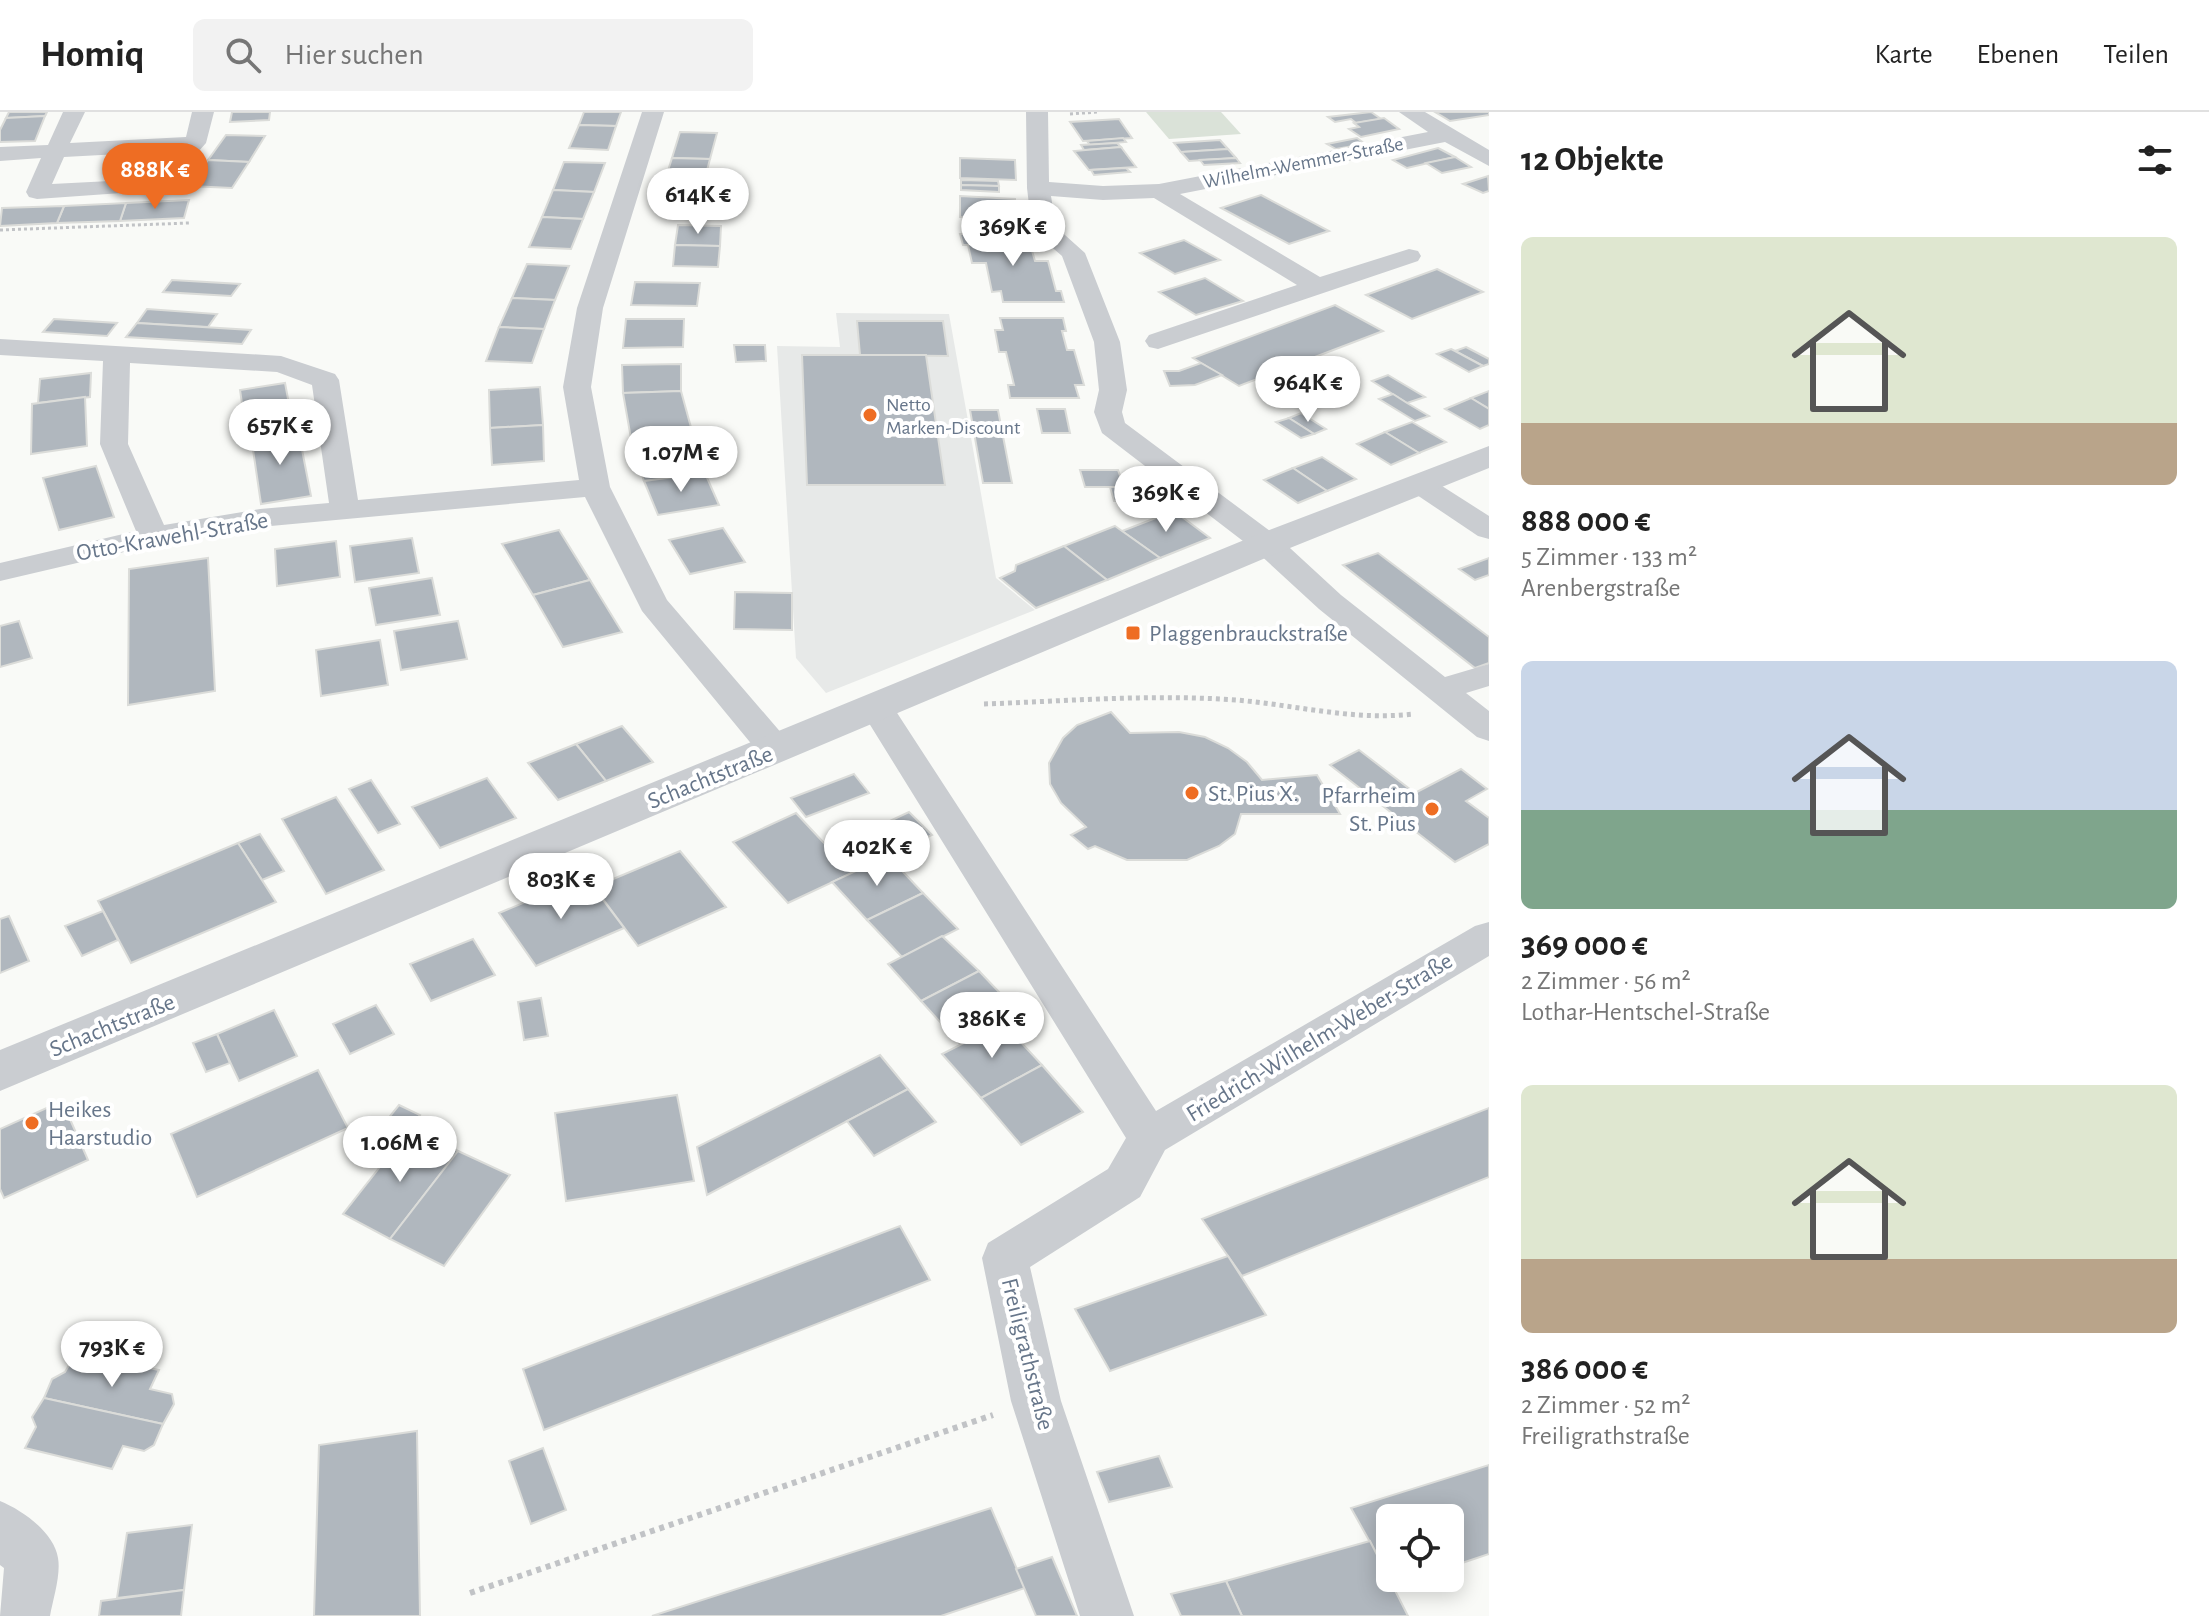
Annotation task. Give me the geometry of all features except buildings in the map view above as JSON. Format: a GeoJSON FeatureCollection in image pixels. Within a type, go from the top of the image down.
{"type":"FeatureCollection","features":[{"type":"Feature","properties":{"kind":"street"},"geometry":{"type":"LineString","coordinates":[[74,112],[37,192],[156,185],[195,143],[203,112]]}},
{"type":"Feature","properties":{"kind":"street"},"geometry":{"type":"LineString","coordinates":[[653,112],[590,308],[577,387],[595,487],[653,604],[776,750]]}},
{"type":"Feature","properties":{"kind":"street"},"geometry":{"type":"LineString","coordinates":[[1037,112],[1038,188],[1044,230],[1073,253],[1107,342],[1113,390],[1108,412],[1112,427],[1267,544],[1330,602],[1489,729]]}},
{"type":"Feature","properties":{"kind":"street"},"geometry":{"type":"LineString","coordinates":[[1410,112],[1489,159]]}},
{"type":"Feature","properties":{"kind":"street","name":"Wilhelm-Wemmer-Straße"},"geometry":{"type":"LineString","coordinates":[[1038,188],[1103,193],[1159,191],[1447,135]]}},
{"type":"Feature","properties":{"kind":"street"},"geometry":{"type":"LineString","coordinates":[[0,154],[195,143]]}},
{"type":"Feature","properties":{"kind":"street","name":"Wilhelm-Wemmer-Straße"},"geometry":{"type":"LineString","coordinates":[[1159,191],[1317,286]]}},
{"type":"Feature","properties":{"kind":"street"},"geometry":{"type":"LineString","coordinates":[[1158,341],[1409,256]]}},
{"type":"Feature","properties":{"kind":"street"},"geometry":{"type":"LineString","coordinates":[[0,347],[281,364],[325,380],[345,512]]}},
{"type":"Feature","properties":{"kind":"street"},"geometry":{"type":"LineString","coordinates":[[117,355],[114,444],[154,536]]}},
{"type":"Feature","properties":{"kind":"street","name":"Schachtstraße"},"geometry":{"type":"LineString","coordinates":[[0,1071],[1267,544],[1489,456]]}},
{"type":"Feature","properties":{"kind":"street"},"geometry":{"type":"LineString","coordinates":[[1421,485],[1489,530]]}},
{"type":"Feature","properties":{"kind":"street","name":"Otto-Krawehl-Straße"},"geometry":{"type":"LineString","coordinates":[[0,572],[154,536],[260,518],[595,487]]}},
{"type":"Feature","properties":{"kind":"street"},"geometry":{"type":"LineString","coordinates":[[1450,698],[1489,675]]}},
{"type":"Feature","properties":{"kind":"street"},"geometry":{"type":"LineString","coordinates":[[876,707],[1149,1137]]}},
{"type":"Feature","properties":{"kind":"street","name":"Friedrich-Wilhelm-Weber-Straße"},"geometry":{"type":"LineString","coordinates":[[1149,1137],[1489,937]]}},
{"type":"Feature","properties":{"kind":"street","name":"Freiligrathstraße"},"geometry":{"type":"LineString","coordinates":[[1107,1616],[1036,1401],[1005,1258],[1124,1183],[1149,1137]]}},
{"type":"Feature","properties":{"kind":"street"},"geometry":{"type":"LineString","coordinates":[[0,1527],[32,1559],[23,1616]]}},
{"type":"Feature","properties":{"kind":"path"},"geometry":{"type":"LineString","coordinates":[[0,230],[189,223]]}},
{"type":"Feature","properties":{"kind":"path"},"geometry":{"type":"LineString","coordinates":[[982,704],[1190,698],[1286,705],[1371,716],[1403,716],[1450,698]]}},
{"type":"Feature","properties":{"kind":"path"},"geometry":{"type":"LineString","coordinates":[[470,1593],[1036,1401]]}},
{"type":"Feature","properties":{"kind":"shaded area"},"geometry":{"type":"Polygon","coordinates":[[[1146,112],[1221,112],[1241,134],[1169,139],[1146,112]]]}},
{"type":"Feature","properties":{"kind":"shaded area"},"geometry":{"type":"Polygon","coordinates":[[[836,313],[949,314],[996,578],[1035,610],[826,693],[796,658],[777,346],[840,347],[836,313]]]}},
{"type":"Feature","properties":{"kind":"place","name":"Netto Marken-Discount"},"geometry":{"type":"Point","coordinates":[870,415]}},
{"type":"Feature","properties":{"kind":"place","name":"Plaggenbrauckstraße"},"geometry":{"type":"Point","coordinates":[1133,633]}},
{"type":"Feature","properties":{"kind":"place","name":"St. Pius X."},"geometry":{"type":"Point","coordinates":[1192,793]}},
{"type":"Feature","properties":{"kind":"place","name":"Pfarrheim St. Pius"},"geometry":{"type":"Point","coordinates":[1432,809]}},
{"type":"Feature","properties":{"kind":"place","name":"Heikes Haarstudio"},"geometry":{"type":"Point","coordinates":[32,1123]}}]}
